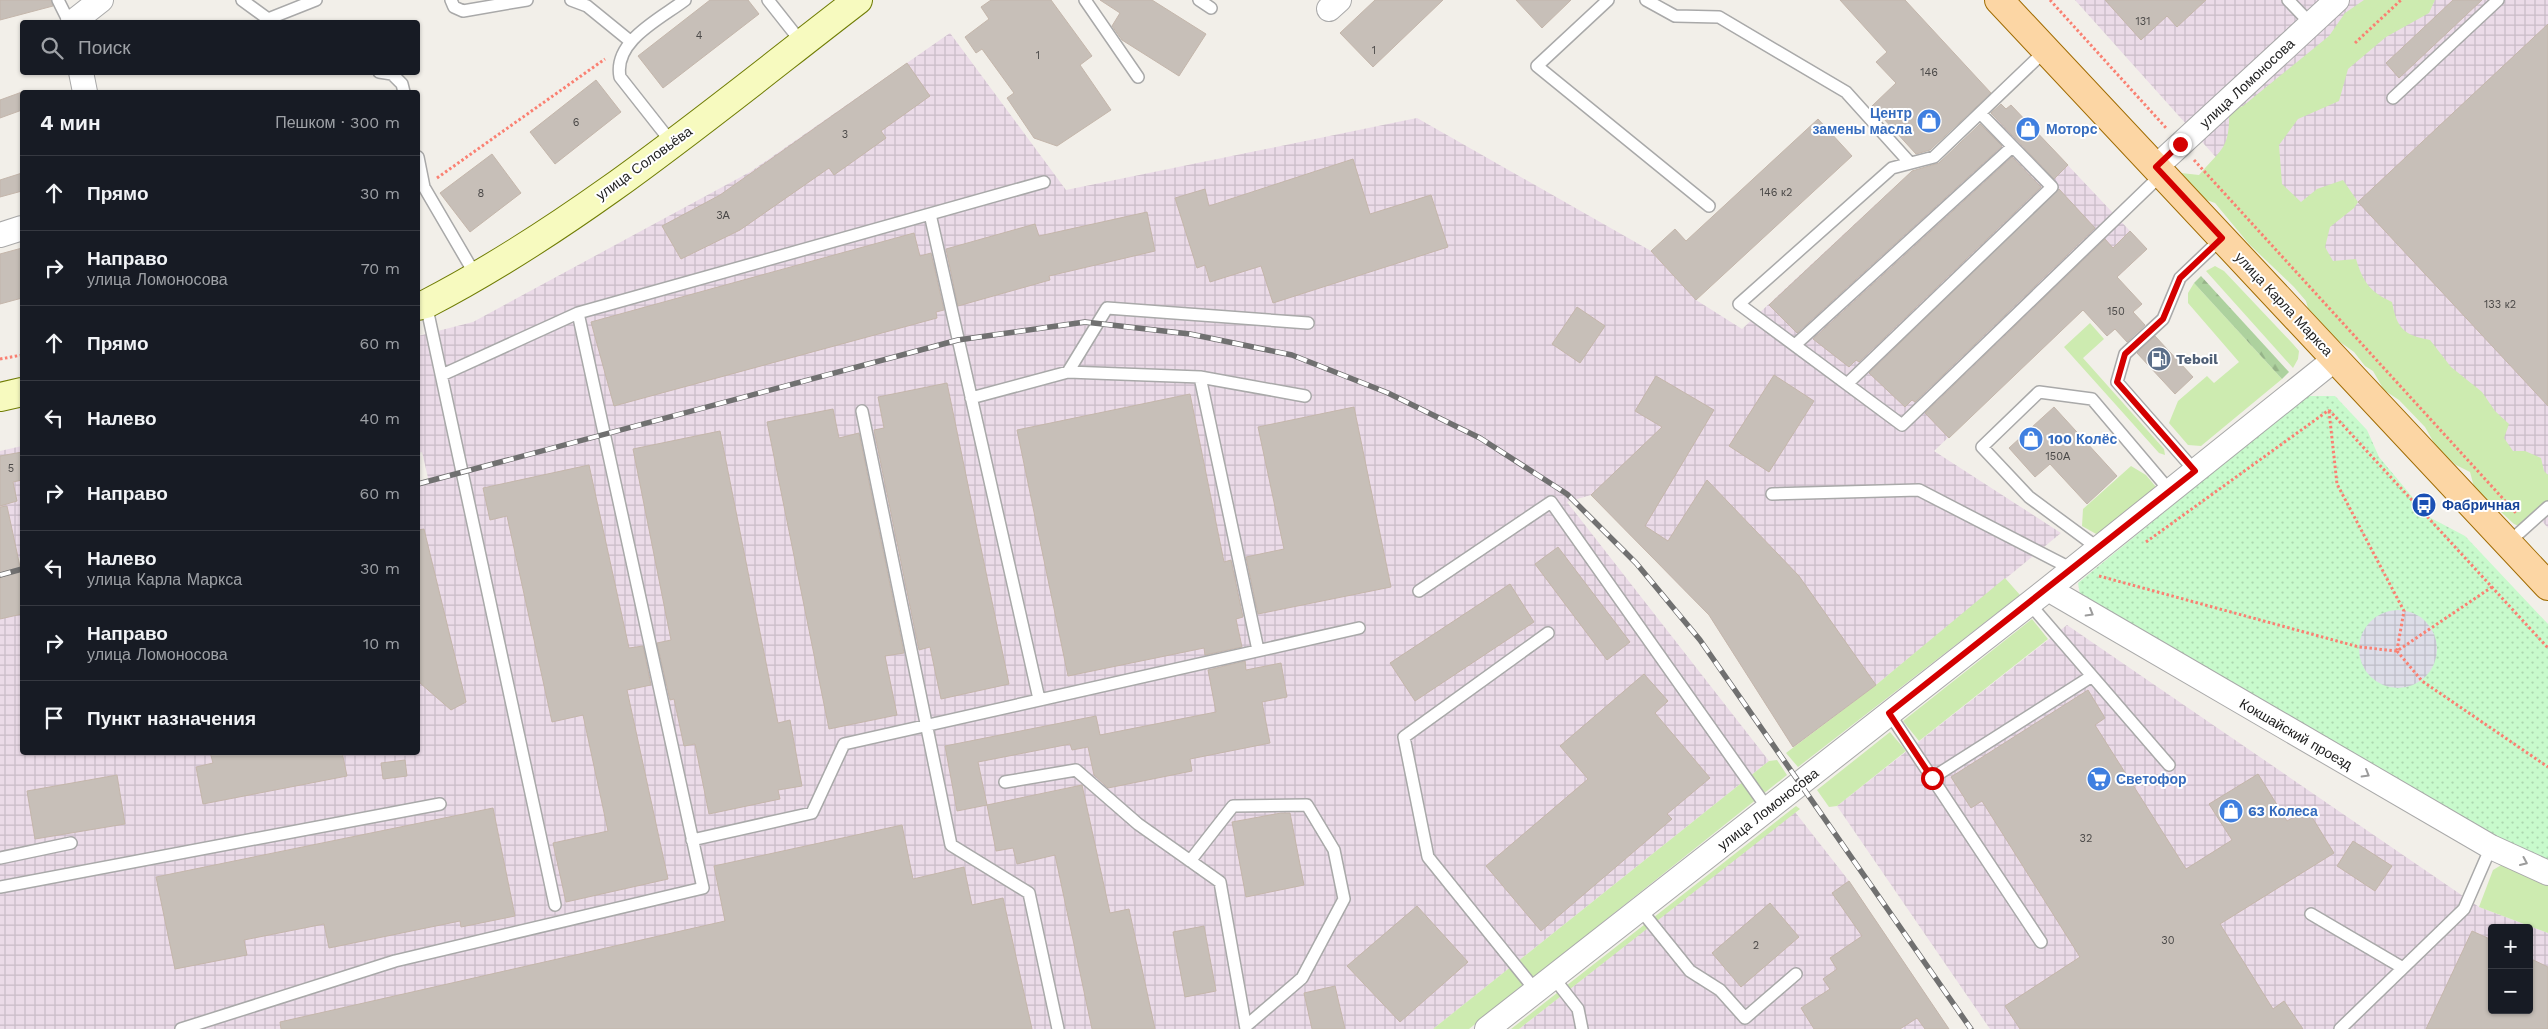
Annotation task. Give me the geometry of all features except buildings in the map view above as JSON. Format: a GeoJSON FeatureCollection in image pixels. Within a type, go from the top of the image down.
{"type":"FeatureCollection","features":[{"type":"Feature","properties":{"kind":"main road","name":"улица Карла Маркса"},"geometry":{"type":"LineString","coordinates":[[1999,0],[2335,358],[2518,534],[2548,586]]}},
{"type":"Feature","properties":{"kind":"street"},"geometry":{"type":"LineString","coordinates":[[76,20],[101,0]]}},
{"type":"Feature","properties":{"kind":"street","name":"улица Соловьёва"},"geometry":{"type":"LineString","coordinates":[[422,305],[477,278],[526,247],[672,143],[858,0]]}},
{"type":"Feature","properties":{"kind":"street","name":"улица Ломоносова"},"geometry":{"type":"LineString","coordinates":[[2159,171],[2180,144],[2338,0]]}},
{"type":"Feature","properties":{"kind":"street"},"geometry":{"type":"LineString","coordinates":[[82,75],[85,90]]}},
{"type":"Feature","properties":{"kind":"street"},"geometry":{"type":"LineString","coordinates":[[0,235],[20,229]]}},
{"type":"Feature","properties":{"kind":"street","name":"улица Ломоносова"},"geometry":{"type":"LineString","coordinates":[[1487,1029],[2029,603],[2057,594],[2072,569],[2102,559],[2170,491],[2335,358]]}},
{"type":"Feature","properties":{"kind":"street"},"geometry":{"type":"LineString","coordinates":[[0,397],[20,392]]}},
{"type":"Feature","properties":{"kind":"street","name":"Кокшайский проезд"},"geometry":{"type":"LineString","coordinates":[[2057,594],[2491,847],[2548,873]]}},
{"type":"Feature","properties":{"kind":"lane"},"geometry":{"type":"LineString","coordinates":[[58,0],[68,20]]}},
{"type":"Feature","properties":{"kind":"lane"},"geometry":{"type":"LineString","coordinates":[[242,0],[267,20]]}},
{"type":"Feature","properties":{"kind":"lane"},"geometry":{"type":"LineString","coordinates":[[270,20],[316,0]]}},
{"type":"Feature","properties":{"kind":"lane"},"geometry":{"type":"LineString","coordinates":[[451,0],[454,6],[463,11],[527,0]]}},
{"type":"Feature","properties":{"kind":"lane"},"geometry":{"type":"LineString","coordinates":[[571,0],[587,6],[630,41]]}},
{"type":"Feature","properties":{"kind":"lane"},"geometry":{"type":"LineString","coordinates":[[672,143],[620,77],[618,67],[621,56],[630,41],[685,0]]}},
{"type":"Feature","properties":{"kind":"lane"},"geometry":{"type":"LineString","coordinates":[[768,0],[802,43]]}},
{"type":"Feature","properties":{"kind":"lane"},"geometry":{"type":"LineString","coordinates":[[1086,0],[1138,77]]}},
{"type":"Feature","properties":{"kind":"lane"},"geometry":{"type":"LineString","coordinates":[[1199,0],[1210,8]]}},
{"type":"Feature","properties":{"kind":"lane"},"geometry":{"type":"LineString","coordinates":[[1608,0],[1537,66],[1709,206]]}},
{"type":"Feature","properties":{"kind":"lane"},"geometry":{"type":"LineString","coordinates":[[1646,0],[1675,16],[1719,17],[1846,92],[1910,163]]}},
{"type":"Feature","properties":{"kind":"lane"},"geometry":{"type":"LineString","coordinates":[[2288,0],[2311,24]]}},
{"type":"Feature","properties":{"kind":"lane"},"geometry":{"type":"LineString","coordinates":[[2393,98],[2498,0]]}},
{"type":"Feature","properties":{"kind":"lane"},"geometry":{"type":"LineString","coordinates":[[2046,50],[1934,157],[1892,168],[1739,304],[1902,424],[2159,171]]}},
{"type":"Feature","properties":{"kind":"lane"},"geometry":{"type":"LineString","coordinates":[[393,75],[402,84],[404,90]]}},
{"type":"Feature","properties":{"kind":"lane"},"geometry":{"type":"LineString","coordinates":[[1847,384],[2052,187],[1980,113]]}},
{"type":"Feature","properties":{"kind":"lane"},"geometry":{"type":"LineString","coordinates":[[1795,345],[2012,147]]}},
{"type":"Feature","properties":{"kind":"lane"},"geometry":{"type":"LineString","coordinates":[[420,167],[424,187],[477,278]]}},
{"type":"Feature","properties":{"kind":"lane"},"geometry":{"type":"LineString","coordinates":[[442,375],[578,313],[1044,182]]}},
{"type":"Feature","properties":{"kind":"lane"},"geometry":{"type":"LineString","coordinates":[[930,214],[1039,699]]}},
{"type":"Feature","properties":{"kind":"lane"},"geometry":{"type":"LineString","coordinates":[[2195,471],[2117,382],[2125,354],[2163,319],[2180,278],[2222,238]]}},
{"type":"Feature","properties":{"kind":"lane"},"geometry":{"type":"LineString","coordinates":[[422,305],[442,375],[555,905]]}},
{"type":"Feature","properties":{"kind":"lane"},"geometry":{"type":"LineString","coordinates":[[1068,372],[1108,308],[1308,323]]}},
{"type":"Feature","properties":{"kind":"lane"},"geometry":{"type":"LineString","coordinates":[[181,1029],[396,960],[703,888],[578,313]]}},
{"type":"Feature","properties":{"kind":"lane"},"geometry":{"type":"LineString","coordinates":[[971,398],[1068,372],[1200,377],[1305,396]]}},
{"type":"Feature","properties":{"kind":"lane"},"geometry":{"type":"LineString","coordinates":[[1200,377],[1258,650]]}},
{"type":"Feature","properties":{"kind":"lane"},"geometry":{"type":"LineString","coordinates":[[2102,559],[2029,497],[1982,447],[2039,392],[2092,399],[2170,491]]}},
{"type":"Feature","properties":{"kind":"lane"},"geometry":{"type":"LineString","coordinates":[[862,411],[951,845],[1029,893],[1058,1029]]}},
{"type":"Feature","properties":{"kind":"lane"},"geometry":{"type":"LineString","coordinates":[[1772,494],[1920,490],[2072,569]]}},
{"type":"Feature","properties":{"kind":"lane"},"geometry":{"type":"LineString","coordinates":[[1419,591],[1551,502],[1768,809]]}},
{"type":"Feature","properties":{"kind":"lane"},"geometry":{"type":"LineString","coordinates":[[2518,534],[2548,507]]}},
{"type":"Feature","properties":{"kind":"lane"},"geometry":{"type":"LineString","coordinates":[[2029,603],[2169,765]]}},
{"type":"Feature","properties":{"kind":"lane"},"geometry":{"type":"LineString","coordinates":[[692,840],[812,813],[844,744],[1359,628]]}},
{"type":"Feature","properties":{"kind":"lane"},"geometry":{"type":"LineString","coordinates":[[1548,633],[1404,737],[1428,857],[1544,984],[1578,1009],[1582,1029]]}},
{"type":"Feature","properties":{"kind":"lane"},"geometry":{"type":"LineString","coordinates":[[1932,778],[2092,676]]}},
{"type":"Feature","properties":{"kind":"lane"},"geometry":{"type":"LineString","coordinates":[[1889,713],[2041,942]]}},
{"type":"Feature","properties":{"kind":"lane"},"geometry":{"type":"LineString","coordinates":[[1004,782],[1076,770],[1138,824],[1220,882],[1246,1028]]}},
{"type":"Feature","properties":{"kind":"lane"},"geometry":{"type":"LineString","coordinates":[[0,887],[440,804]]}},
{"type":"Feature","properties":{"kind":"lane"},"geometry":{"type":"LineString","coordinates":[[1190,861],[1234,806],[1307,805],[1334,850],[1344,899],[1302,978],[1246,1028]]}},
{"type":"Feature","properties":{"kind":"lane"},"geometry":{"type":"LineString","coordinates":[[0,858],[71,843]]}},
{"type":"Feature","properties":{"kind":"lane"},"geometry":{"type":"LineString","coordinates":[[2340,1029],[2464,909],[2491,847]]}},
{"type":"Feature","properties":{"kind":"lane"},"geometry":{"type":"LineString","coordinates":[[1640,908],[1690,971],[1720,990],[1745,1018],[1796,974]]}},
{"type":"Feature","properties":{"kind":"lane"},"geometry":{"type":"LineString","coordinates":[[2310,914],[2403,968]]}},
{"type":"Feature","properties":{"kind":"path"},"geometry":{"type":"LineString","coordinates":[[2050,0],[2180,144],[2518,534]]}},
{"type":"Feature","properties":{"kind":"path"},"geometry":{"type":"LineString","coordinates":[[2355,43],[2401,0]]}},
{"type":"Feature","properties":{"kind":"path"},"geometry":{"type":"LineString","coordinates":[[424,187],[630,41]]}},
{"type":"Feature","properties":{"kind":"path"},"geometry":{"type":"LineString","coordinates":[[0,359],[20,355]]}},
{"type":"Feature","properties":{"kind":"path"},"geometry":{"type":"LineString","coordinates":[[2138,547],[2329,410]]}},
{"type":"Feature","properties":{"kind":"path"},"geometry":{"type":"LineString","coordinates":[[2329,410],[2548,648]]}},
{"type":"Feature","properties":{"kind":"path"},"geometry":{"type":"LineString","coordinates":[[2329,410],[2337,484],[2404,611],[2397,651],[2422,681],[2548,767]]}},
{"type":"Feature","properties":{"kind":"path"},"geometry":{"type":"LineString","coordinates":[[2098,575],[2102,559]]}},
{"type":"Feature","properties":{"kind":"path"},"geometry":{"type":"LineString","coordinates":[[2057,594],[2098,575],[2358,647],[2397,651],[2492,587]]}},
{"type":"Feature","properties":{"kind":"shaded area"},"geometry":{"type":"Polygon","coordinates":[[[2075,0],[2548,0],[2548,528],[2075,0]]]}},
{"type":"Feature","properties":{"kind":"shaded area"},"geometry":{"type":"Polygon","coordinates":[[[950,33],[1066,190],[1417,118],[1651,251],[1696,300],[1742,329],[1901,181],[1906,186],[1935,177],[2011,105],[2147,249],[1934,451],[2061,533],[1876,685],[1793,747],[1709,615],[1591,495],[1567,502],[1769,761],[1433,1029],[0,1029],[0,575],[20,570],[20,755],[420,755],[420,484],[429,482],[422,452],[420,452],[420,335],[473,322],[750,172],[950,33]]]}},
{"type":"Feature","properties":{"kind":"shaded area"},"geometry":{"type":"Polygon","coordinates":[[[20,446],[20,557],[0,562],[0,451],[20,446]]]}},
{"type":"Feature","properties":{"kind":"shaded area"},"geometry":{"type":"Polygon","coordinates":[[[2398,610],[2413,613],[2426,621],[2434,634],[2437,649],[2434,664],[2426,677],[2413,685],[2398,688],[2383,685],[2370,677],[2362,664],[2359,649],[2362,634],[2370,621],[2383,613],[2398,610]]]}},
{"type":"Feature","properties":{"kind":"shaded area"},"geometry":{"type":"Polygon","coordinates":[[[2067,625],[2479,907],[2524,924],[2488,924],[2488,1014],[2533,1014],[2533,927],[2548,933],[2548,1029],[1990,1029],[1837,806],[2067,625]]]}},
{"type":"Feature","properties":{"kind":"shaded area"},"geometry":{"type":"Polygon","coordinates":[[[1795,812],[1849,881],[1949,1029],[1519,1029],[1795,812]]]}},
{"type":"Feature","properties":{"kind":"green space"},"geometry":{"type":"Polygon","coordinates":[[[2364,0],[2435,0],[2429,13],[2386,37],[2348,69],[2339,101],[2298,119],[2279,145],[2282,184],[2301,202],[2317,189],[2343,180],[2358,202],[2354,208],[2330,227],[2325,247],[2333,261],[2356,259],[2361,274],[2368,285],[2378,294],[2392,302],[2399,325],[2414,336],[2430,340],[2451,367],[2482,392],[2495,411],[2509,424],[2504,438],[2513,451],[2525,451],[2541,458],[2544,471],[2548,475],[2548,515],[2541,522],[2524,528],[2514,524],[2474,487],[2470,472],[2456,465],[2437,448],[2425,427],[2399,400],[2384,390],[2373,371],[2365,366],[2354,352],[2336,339],[2309,312],[2306,301],[2294,287],[2249,244],[2215,203],[2204,199],[2181,173],[2199,175],[2223,148],[2228,134],[2229,112],[2243,106],[2329,36],[2345,13],[2364,0]]]}},
{"type":"Feature","properties":{"kind":"green space"},"geometry":{"type":"Polygon","coordinates":[[[2215,266],[2224,271],[2299,351],[2298,359],[2293,368],[2206,271],[2215,266]]]}},
{"type":"Feature","properties":{"kind":"green space"},"geometry":{"type":"Polygon","coordinates":[[[2201,276],[2289,372],[2282,379],[2194,283],[2201,276]]]}},
{"type":"Feature","properties":{"kind":"green space"},"geometry":{"type":"Polygon","coordinates":[[[2194,283],[2282,379],[2201,446],[2188,445],[2169,423],[2178,401],[2207,376],[2214,383],[2239,362],[2188,303],[2188,293],[2194,283]]]}},
{"type":"Feature","properties":{"kind":"green space"},"geometry":{"type":"Polygon","coordinates":[[[2090,323],[2104,339],[2083,358],[2164,449],[2165,455],[2159,453],[2064,347],[2090,323]]]}},
{"type":"Feature","properties":{"kind":"green space"},"geometry":{"type":"Polygon","coordinates":[[[2306,396],[2335,396],[2367,430],[2379,457],[2429,517],[2465,536],[2548,624],[2548,860],[2497,837],[2081,600],[2078,583],[2306,396]]]}},
{"type":"Feature","properties":{"kind":"green space"},"geometry":{"type":"Polygon","coordinates":[[[2131,466],[2146,475],[2156,487],[2098,535],[2082,526],[2083,509],[2131,466]]]}},
{"type":"Feature","properties":{"kind":"green space"},"geometry":{"type":"Polygon","coordinates":[[[2005,578],[2020,595],[1798,767],[1786,753],[1876,685],[2005,578]]]}},
{"type":"Feature","properties":{"kind":"green space"},"geometry":{"type":"Polygon","coordinates":[[[2032,619],[2048,639],[1919,741],[1903,721],[2032,619]]]}},
{"type":"Feature","properties":{"kind":"green space"},"geometry":{"type":"Polygon","coordinates":[[[1890,732],[1906,751],[1837,806],[1829,807],[1817,790],[1890,732]]]}},
{"type":"Feature","properties":{"kind":"green space"},"geometry":{"type":"Polygon","coordinates":[[[1777,760],[1787,775],[1469,1029],[1433,1029],[1769,761],[1777,760]]]}},
{"type":"Feature","properties":{"kind":"green space"},"geometry":{"type":"Polygon","coordinates":[[[1796,806],[1800,809],[1519,1029],[1511,1029],[1796,806]]]}},
{"type":"Feature","properties":{"kind":"green space"},"geometry":{"type":"Polygon","coordinates":[[[2503,864],[2548,883],[2548,933],[2533,927],[2533,924],[2524,924],[2479,907],[2493,870],[2503,864]]]}},
{"type":"Feature","properties":{"kind":"railway"},"geometry":{"type":"LineString","coordinates":[[420,483],[958,340],[1085,322],[1190,334],[1292,355],[1388,393],[1480,438],[1567,494],[1636,563],[1700,640],[1971,1029]]}},
{"type":"Feature","properties":{"kind":"railway"},"geometry":{"type":"LineString","coordinates":[[0,575],[20,570]]}},
{"type":"Feature","properties":{"kind":"place","name":"Центр замены масла"},"geometry":{"type":"Point","coordinates":[1929,121]}},
{"type":"Feature","properties":{"kind":"place","name":"Моторс"},"geometry":{"type":"Point","coordinates":[2028,129]}},
{"type":"Feature","properties":{"kind":"place","name":"Teboil"},"geometry":{"type":"Point","coordinates":[2159,359]}},
{"type":"Feature","properties":{"kind":"place","name":"100 Колёс"},"geometry":{"type":"Point","coordinates":[2031,439]}},
{"type":"Feature","properties":{"kind":"place","name":"Фабричная"},"geometry":{"type":"Point","coordinates":[2424,505]}},
{"type":"Feature","properties":{"kind":"place","name":"Светофор"},"geometry":{"type":"Point","coordinates":[2099,779]}},
{"type":"Feature","properties":{"kind":"place","name":"63 Колеса"},"geometry":{"type":"Point","coordinates":[2231,811]}},
{"type":"Feature","properties":{"kind":"route"},"geometry":{"type":"LineString","coordinates":[[1932,778],[1889,713],[2195,471],[2117,382],[2125,354],[2163,319],[2180,278],[2222,238],[2156,167],[2180,144]]}}]}
